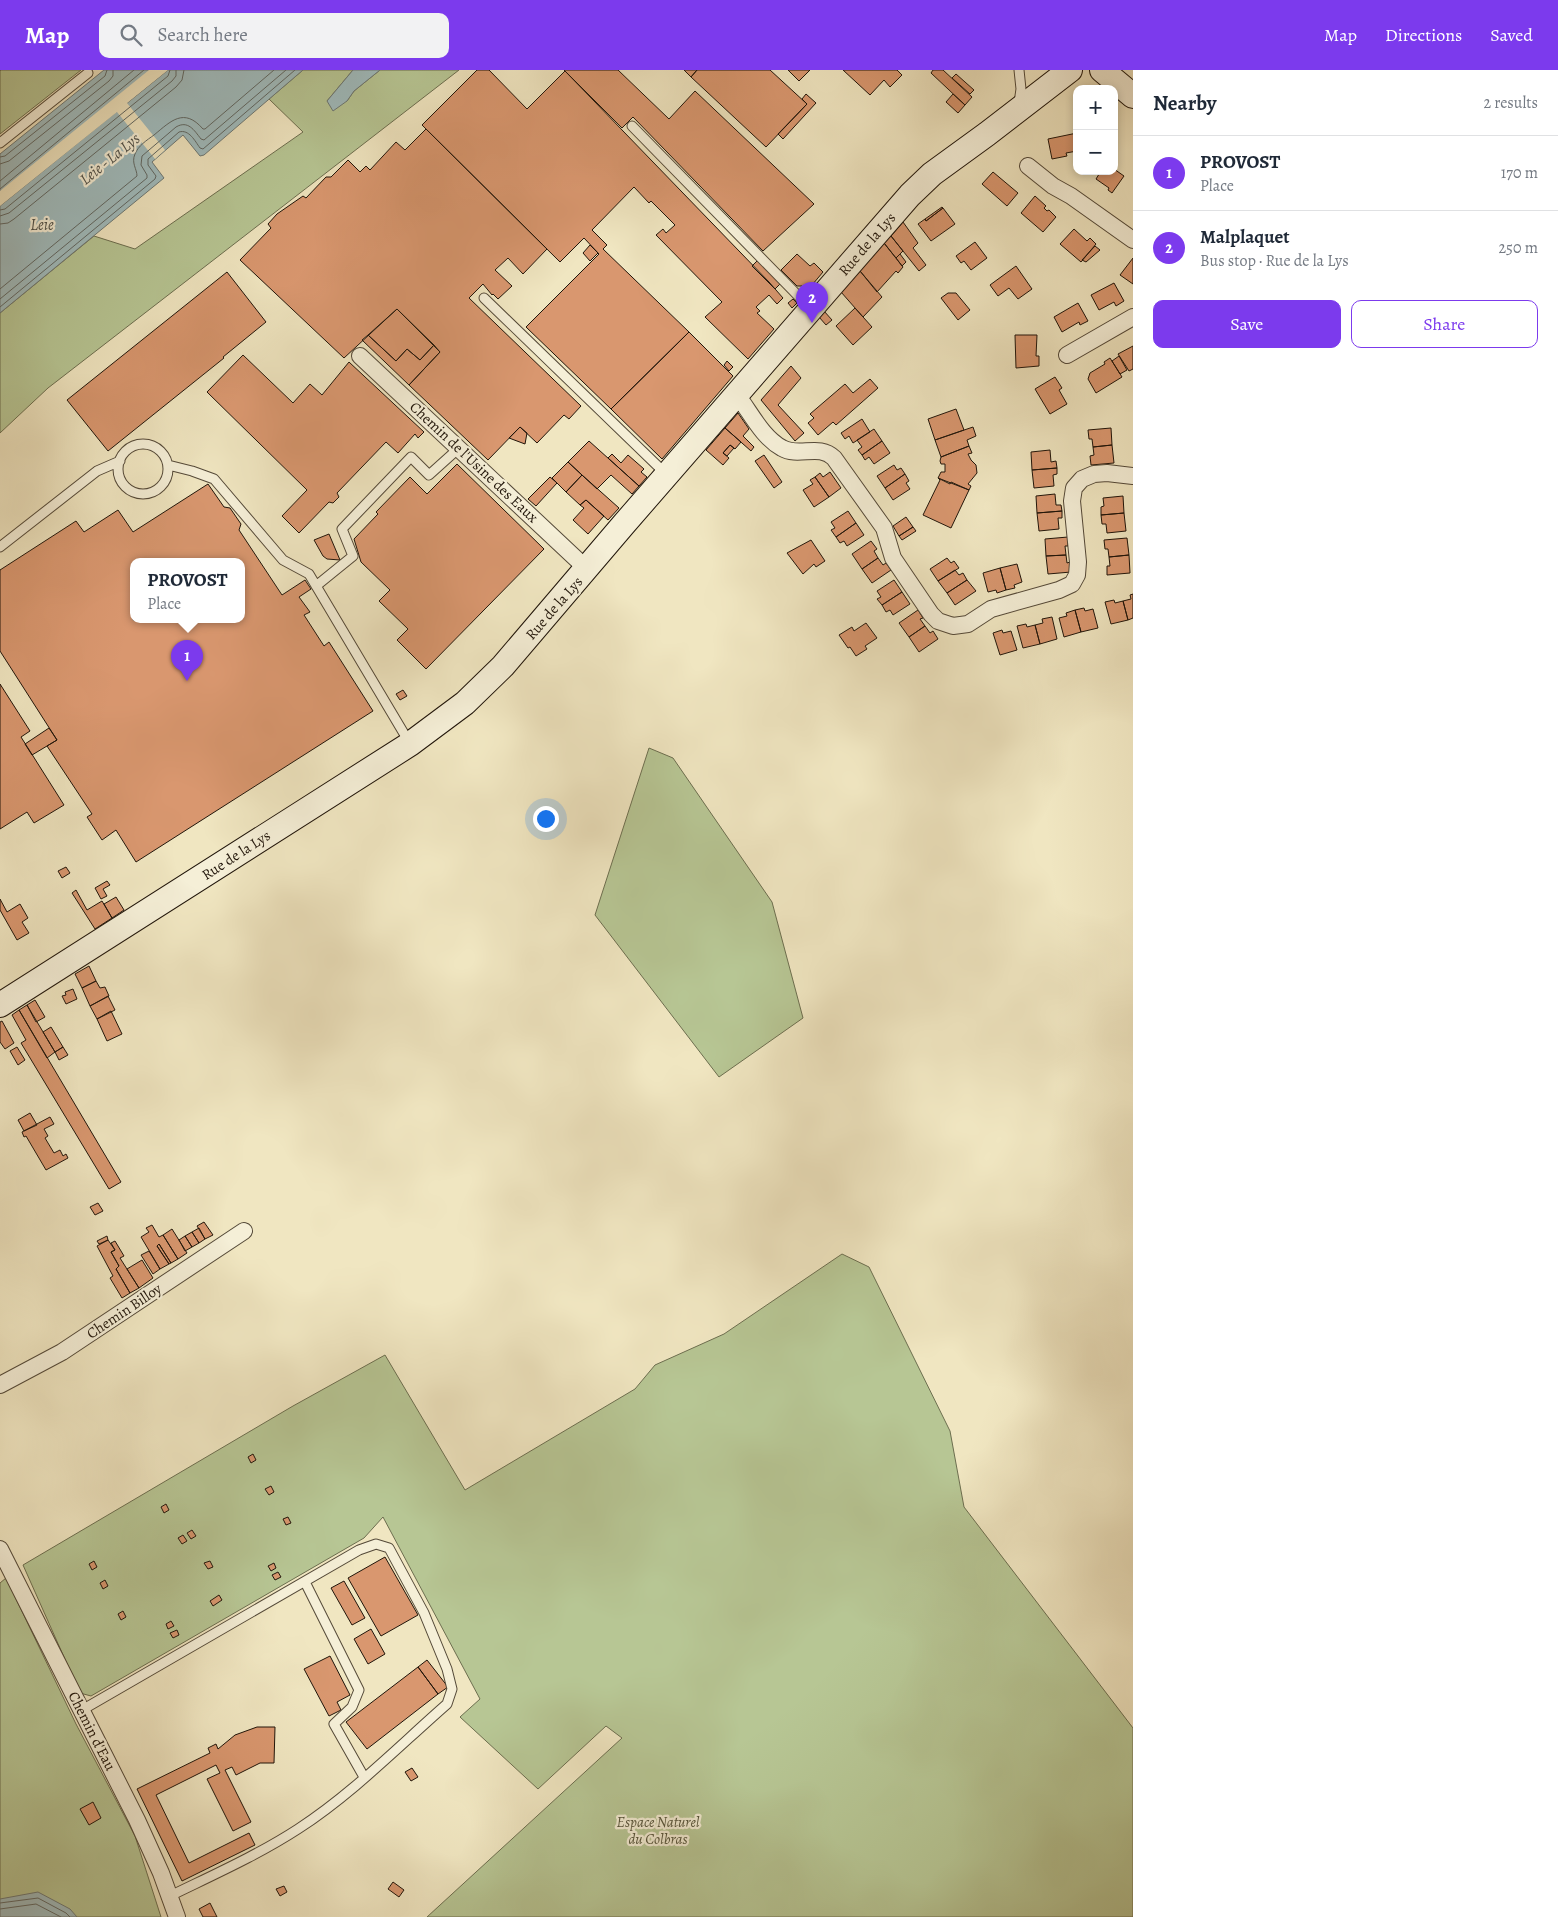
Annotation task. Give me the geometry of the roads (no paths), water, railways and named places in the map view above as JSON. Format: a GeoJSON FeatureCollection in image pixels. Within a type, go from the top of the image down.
{"type":"FeatureCollection","features":[{"type":"Feature","properties":{"kind":"main road","name":"Rue de la Lys"},"geometry":{"type":"LineString","coordinates":[[1019,109],[1034,91],[1047,70]]}},
{"type":"Feature","properties":{"kind":"main road","name":"Rue de la Lys"},"geometry":{"type":"LineString","coordinates":[[0,1005],[410,744],[465,703],[494,676],[588,569],[910,195],[926,179],[1070,70]]}},
{"type":"Feature","properties":{"kind":"main road"},"geometry":{"type":"LineString","coordinates":[[1102,70],[1133,96]]}},
{"type":"Feature","properties":{"kind":"main road"},"geometry":{"type":"LineString","coordinates":[[1126,70],[1133,85]]}},
{"type":"Feature","properties":{"kind":"street"},"geometry":{"type":"LineString","coordinates":[[1028,166],[1053,186],[1071,196],[1133,240]]}},
{"type":"Feature","properties":{"kind":"street"},"geometry":{"type":"LineString","coordinates":[[1067,355],[1133,317]]}},
{"type":"Feature","properties":{"kind":"street","name":"Chemin de l'Usine des Eaux"},"geometry":{"type":"LineString","coordinates":[[360,356],[588,569]]}},
{"type":"Feature","properties":{"kind":"street"},"geometry":{"type":"LineString","coordinates":[[737,395],[765,434],[783,449],[794,452],[823,451],[834,458],[884,528],[893,558],[928,610],[934,618],[947,624],[958,626],[968,624],[992,609],[1059,590],[1072,584],[1077,575],[1078,566],[1072,501],[1074,488],[1082,480],[1094,474],[1107,473],[1133,476]]}},
{"type":"Feature","properties":{"kind":"street","name":"Chemin Billoy"},"geometry":{"type":"LineString","coordinates":[[0,1385],[62,1352],[244,1231]]}},
{"type":"Feature","properties":{"kind":"street","name":"Chemin d'Eau"},"geometry":{"type":"LineString","coordinates":[[0,1549],[137,1820],[170,1896],[177,1917]]}},
{"type":"Feature","properties":{"kind":"lane"},"geometry":{"type":"LineString","coordinates":[[1019,70],[1021,89],[1019,109]]}},
{"type":"Feature","properties":{"kind":"lane"},"geometry":{"type":"LineString","coordinates":[[0,143],[88,73]]}},
{"type":"Feature","properties":{"kind":"lane"},"geometry":{"type":"LineString","coordinates":[[632,126],[811,309]]}},
{"type":"Feature","properties":{"kind":"lane"},"geometry":{"type":"LineString","coordinates":[[484,298],[667,475]]}},
{"type":"Feature","properties":{"kind":"lane"},"geometry":{"type":"LineString","coordinates":[[145,444],[153,446],[160,451],[168,465],[165,481],[153,492],[145,494],[130,490],[120,477],[118,469],[120,461],[130,448],[145,444]]}},
{"type":"Feature","properties":{"kind":"lane"},"geometry":{"type":"LineString","coordinates":[[316,586],[353,556],[342,529],[411,457],[429,475],[458,448]]}},
{"type":"Feature","properties":{"kind":"lane"},"geometry":{"type":"LineString","coordinates":[[0,547],[97,471],[120,461]]}},
{"type":"Feature","properties":{"kind":"lane"},"geometry":{"type":"LineString","coordinates":[[168,465],[192,470],[214,479],[283,560],[309,574],[410,744]]}},
{"type":"Feature","properties":{"kind":"lane"},"geometry":{"type":"LineString","coordinates":[[82,1710],[359,1550],[376,1544],[389,1548],[424,1613],[447,1669],[452,1689],[447,1704],[338,1800],[298,1829],[170,1896]]}},
{"type":"Feature","properties":{"kind":"lane"},"geometry":{"type":"LineString","coordinates":[[305,1582],[359,1690],[352,1706],[334,1724],[364,1777]]}},
{"type":"Feature","properties":{"kind":"water"},"geometry":{"type":"Polygon","coordinates":[[[104,70],[151,70],[0,195],[0,154],[104,70]]]}},
{"type":"Feature","properties":{"kind":"water","name":"Leie"},"geometry":{"type":"Polygon","coordinates":[[[168,70],[303,70],[204,155],[200,156],[183,135],[152,162],[164,178],[0,313],[0,206],[168,70]]]}},
{"type":"Feature","properties":{"kind":"water"},"geometry":{"type":"Polygon","coordinates":[[[353,70],[380,70],[354,91],[347,101],[333,111],[327,101],[353,70]]]}},
{"type":"Feature","properties":{"kind":"water"},"geometry":{"type":"Polygon","coordinates":[[[38,1892],[70,1909],[77,1917],[0,1917],[0,1899],[38,1892]]]}},
{"type":"Feature","properties":{"kind":"place","name":"Malplaquet"},"geometry":{"type":"Point","coordinates":[812,323]}},
{"type":"Feature","properties":{"kind":"place","name":"PROVOST"},"geometry":{"type":"Point","coordinates":[187,681]}},
{"type":"Feature","properties":{"kind":"water label","name":"Leie - La Lys"},"geometry":{"type":"Point","coordinates":[110,159]}},
{"type":"Feature","properties":{"kind":"park label","name":"Espace Naturel du Colbras"},"geometry":{"type":"Point","coordinates":[658,1830]}}]}
